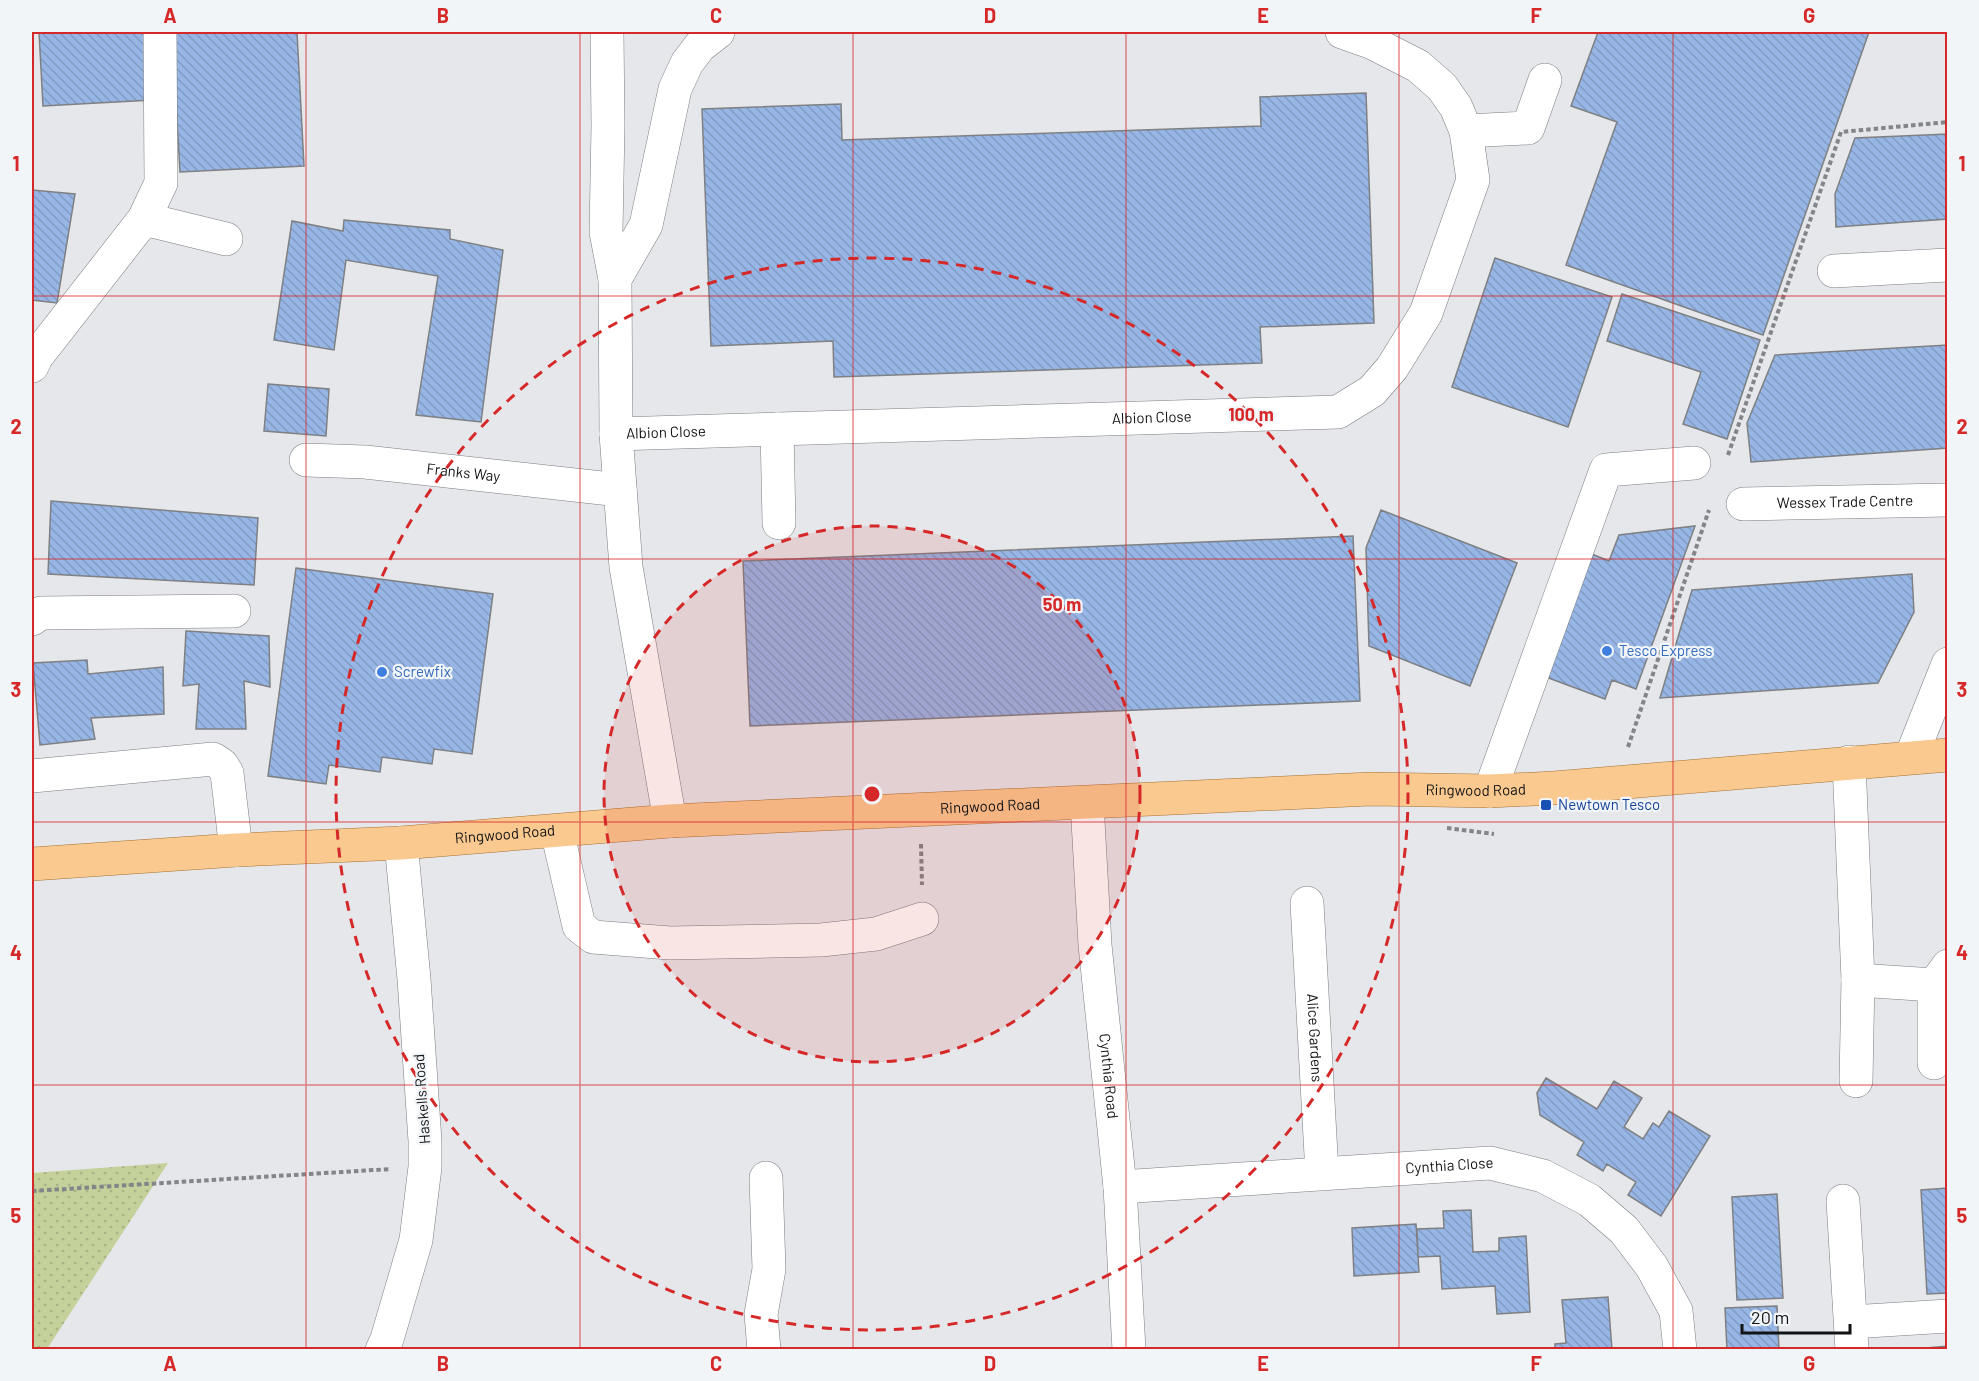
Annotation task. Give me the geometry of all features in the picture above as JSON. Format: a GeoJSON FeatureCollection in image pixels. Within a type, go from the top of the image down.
{"type":"FeatureCollection","features":[{"type":"Feature","properties":{"kind":"main road","name":"Ringwood Road"},"geometry":{"type":"LineString","coordinates":[[32,864],[236,850],[401,843],[670,821],[1371,789],[1490,791],[1554,788],[1947,755]]}},
{"type":"Feature","properties":{"kind":"street"},"geometry":{"type":"LineString","coordinates":[[32,366],[37,356],[144,219],[161,183],[160,32]]}},
{"type":"Feature","properties":{"kind":"street","name":"Albion Close"},"geometry":{"type":"LineString","coordinates":[[607,32],[606,232],[615,279],[616,434],[626,567],[670,821]]}},
{"type":"Feature","properties":{"kind":"street"},"geometry":{"type":"LineString","coordinates":[[615,279],[646,225],[675,89],[687,63],[700,46],[718,32]]}},
{"type":"Feature","properties":{"kind":"street","name":"Albion Close"},"geometry":{"type":"LineString","coordinates":[[616,434],[1338,412],[1372,391],[1392,368],[1426,313],[1473,180],[1466,131],[1456,107],[1442,87],[1418,66],[1373,43],[1342,32]]}},
{"type":"Feature","properties":{"kind":"street"},"geometry":{"type":"LineString","coordinates":[[1466,131],[1528,128],[1545,80]]}},
{"type":"Feature","properties":{"kind":"street"},"geometry":{"type":"LineString","coordinates":[[144,219],[226,239]]}},
{"type":"Feature","properties":{"kind":"street"},"geometry":{"type":"LineString","coordinates":[[1834,271],[1947,265]]}},
{"type":"Feature","properties":{"kind":"street"},"geometry":{"type":"LineString","coordinates":[[777,429],[779,523]]}},
{"type":"Feature","properties":{"kind":"street","name":"Franks Way"},"geometry":{"type":"LineString","coordinates":[[306,460],[365,462],[620,490]]}},
{"type":"Feature","properties":{"kind":"street"},"geometry":{"type":"LineString","coordinates":[[1490,791],[1606,470],[1694,463]]}},
{"type":"Feature","properties":{"kind":"street","name":"Wessex Trade Centre"},"geometry":{"type":"LineString","coordinates":[[1743,504],[1947,500]]}},
{"type":"Feature","properties":{"kind":"street"},"geometry":{"type":"LineString","coordinates":[[32,619],[41,614],[234,611]]}},
{"type":"Feature","properties":{"kind":"street"},"geometry":{"type":"LineString","coordinates":[[1911,757],[1947,664]]}},
{"type":"Feature","properties":{"kind":"street"},"geometry":{"type":"LineString","coordinates":[[32,776],[213,759],[222,765],[227,773],[236,850]]}},
{"type":"Feature","properties":{"kind":"street"},"geometry":{"type":"LineString","coordinates":[[1849,762],[1858,980],[1856,1081]]}},
{"type":"Feature","properties":{"kind":"street","name":"Cynthia Road"},"geometry":{"type":"LineString","coordinates":[[1087,803],[1095,945],[1120,1186],[1129,1350]]}},
{"type":"Feature","properties":{"kind":"street"},"geometry":{"type":"LineString","coordinates":[[556,831],[579,926],[593,937],[670,943],[821,940],[876,934],[922,919]]}},
{"type":"Feature","properties":{"kind":"street","name":"Haskells Road"},"geometry":{"type":"LineString","coordinates":[[382,1350],[416,1240],[425,1167],[414,978],[401,843]]}},
{"type":"Feature","properties":{"kind":"street","name":"Alice Gardens"},"geometry":{"type":"LineString","coordinates":[[1307,903],[1322,1173]]}},
{"type":"Feature","properties":{"kind":"street"},"geometry":{"type":"LineString","coordinates":[[1858,980],[1941,975],[1934,1063]]}},
{"type":"Feature","properties":{"kind":"street","name":"Cynthia Close"},"geometry":{"type":"LineString","coordinates":[[1120,1186],[1490,1163],[1543,1176],[1589,1200],[1624,1230],[1652,1267],[1676,1311],[1680,1350]]}},
{"type":"Feature","properties":{"kind":"street"},"geometry":{"type":"LineString","coordinates":[[764,1350],[761,1314],[770,1269],[766,1178]]}},
{"type":"Feature","properties":{"kind":"street"},"geometry":{"type":"LineString","coordinates":[[1843,1201],[1851,1336],[1947,1316]]}},
{"type":"Feature","properties":{"kind":"path"},"geometry":{"type":"LineString","coordinates":[[1726,459],[1841,132],[1947,122]]}},
{"type":"Feature","properties":{"kind":"path"},"geometry":{"type":"LineString","coordinates":[[1616,782],[1711,504]]}},
{"type":"Feature","properties":{"kind":"path"},"geometry":{"type":"LineString","coordinates":[[921,810],[922,919]]}},
{"type":"Feature","properties":{"kind":"path"},"geometry":{"type":"LineString","coordinates":[[32,1191],[425,1167]]}},
{"type":"Feature","properties":{"kind":"green space"},"geometry":{"type":"Polygon","coordinates":[[[168,1163],[47,1349],[32,1349],[32,1173],[168,1163]]]}},
{"type":"Feature","properties":{"kind":"building"},"geometry":{"type":"Polygon","coordinates":[[[39,32],[148,32],[152,100],[43,106],[39,32]]]}},
{"type":"Feature","properties":{"kind":"building"},"geometry":{"type":"Polygon","coordinates":[[[172,32],[297,32],[304,166],[180,172],[172,32]]]}},
{"type":"Feature","properties":{"kind":"building"},"geometry":{"type":"Polygon","coordinates":[[[1598,32],[1869,32],[1763,335],[1566,265],[1617,122],[1571,106],[1598,32]]]}},
{"type":"Feature","properties":{"kind":"building"},"geometry":{"type":"Polygon","coordinates":[[[1366,93],[1374,323],[1260,327],[1262,363],[834,377],[833,341],[711,346],[702,109],[841,104],[842,140],[1261,126],[1260,97],[1366,93]]]}},
{"type":"Feature","properties":{"kind":"building"},"geometry":{"type":"Polygon","coordinates":[[[1948,134],[1948,219],[1836,227],[1835,194],[1855,138],[1948,134]]]}},
{"type":"Feature","properties":{"kind":"building"},"geometry":{"type":"Polygon","coordinates":[[[32,190],[75,194],[57,303],[32,300],[32,190]]]}},
{"type":"Feature","properties":{"kind":"building"},"geometry":{"type":"Polygon","coordinates":[[[344,220],[450,230],[450,239],[503,250],[481,422],[416,415],[438,276],[346,260],[334,350],[274,340],[292,221],[343,231],[344,220]]]}},
{"type":"Feature","properties":{"kind":"building"},"geometry":{"type":"Polygon","coordinates":[[[1495,258],[1612,297],[1568,427],[1452,387],[1495,258]]]}},
{"type":"Feature","properties":{"kind":"building"},"geometry":{"type":"Polygon","coordinates":[[[1622,294],[1760,340],[1727,439],[1683,424],[1701,372],[1607,341],[1622,294]]]}},
{"type":"Feature","properties":{"kind":"building"},"geometry":{"type":"Polygon","coordinates":[[[1948,345],[1948,448],[1751,462],[1747,423],[1775,355],[1948,345]]]}},
{"type":"Feature","properties":{"kind":"building"},"geometry":{"type":"Polygon","coordinates":[[[268,384],[329,389],[326,436],[264,431],[268,384]]]}},
{"type":"Feature","properties":{"kind":"building"},"geometry":{"type":"Polygon","coordinates":[[[51,501],[258,518],[254,585],[48,574],[51,501]]]}},
{"type":"Feature","properties":{"kind":"building"},"geometry":{"type":"Polygon","coordinates":[[[1381,510],[1517,563],[1470,686],[1369,646],[1366,548],[1381,510]]]}},
{"type":"Feature","properties":{"kind":"building"},"geometry":{"type":"Polygon","coordinates":[[[1695,526],[1636,689],[1612,680],[1605,699],[1546,677],[1592,554],[1609,561],[1619,535],[1695,526]]]}},
{"type":"Feature","properties":{"kind":"building"},"geometry":{"type":"Polygon","coordinates":[[[1353,536],[1360,701],[750,726],[743,561],[1353,536]]]}},
{"type":"Feature","properties":{"kind":"building","name":"Screwfix"},"geometry":{"type":"Polygon","coordinates":[[[296,568],[493,594],[472,754],[434,749],[432,764],[382,757],[380,772],[329,765],[326,784],[268,776],[296,568]]]}},
{"type":"Feature","properties":{"kind":"building"},"geometry":{"type":"Polygon","coordinates":[[[1912,574],[1914,612],[1878,683],[1660,698],[1692,590],[1912,574]]]}},
{"type":"Feature","properties":{"kind":"building"},"geometry":{"type":"Polygon","coordinates":[[[186,631],[269,636],[270,687],[244,681],[246,729],[196,729],[199,684],[183,686],[186,631]]]}},
{"type":"Feature","properties":{"kind":"building"},"geometry":{"type":"Polygon","coordinates":[[[87,660],[88,674],[163,667],[164,714],[91,718],[95,739],[40,745],[33,663],[87,660]]]}},
{"type":"Feature","properties":{"kind":"building"},"geometry":{"type":"Polygon","coordinates":[[[1546,1078],[1597,1109],[1614,1081],[1642,1098],[1624,1127],[1643,1139],[1653,1123],[1659,1127],[1669,1111],[1710,1136],[1661,1216],[1628,1195],[1636,1182],[1607,1164],[1603,1171],[1577,1155],[1584,1142],[1540,1115],[1537,1093],[1546,1078]]]}},
{"type":"Feature","properties":{"kind":"building"},"geometry":{"type":"Polygon","coordinates":[[[1948,1188],[1948,1293],[1927,1294],[1921,1190],[1948,1188]]]}},
{"type":"Feature","properties":{"kind":"building"},"geometry":{"type":"Polygon","coordinates":[[[1777,1194],[1783,1298],[1737,1300],[1732,1197],[1777,1194]]]}},
{"type":"Feature","properties":{"kind":"building"},"geometry":{"type":"Polygon","coordinates":[[[1471,1210],[1473,1252],[1499,1251],[1499,1238],[1526,1236],[1530,1312],[1497,1314],[1495,1286],[1442,1289],[1440,1256],[1418,1257],[1417,1229],[1444,1228],[1443,1211],[1471,1210]]]}},
{"type":"Feature","properties":{"kind":"building"},"geometry":{"type":"Polygon","coordinates":[[[1416,1224],[1419,1272],[1354,1276],[1352,1228],[1416,1224]]]}},
{"type":"Feature","properties":{"kind":"building"},"geometry":{"type":"Polygon","coordinates":[[[1608,1297],[1612,1350],[1555,1350],[1555,1344],[1566,1343],[1562,1300],[1608,1297]]]}},
{"type":"Feature","properties":{"kind":"building"},"geometry":{"type":"Polygon","coordinates":[[[1777,1306],[1779,1350],[1727,1350],[1725,1308],[1777,1306]]]}},
{"type":"Feature","properties":{"kind":"building"},"geometry":{"type":"Polygon","coordinates":[[[1948,1346],[1948,1350],[1926,1350],[1926,1348],[1948,1346]]]}},
{"type":"Feature","properties":{"kind":"place","name":"Tesco Express"},"geometry":{"type":"Point","coordinates":[1607,651]}},
{"type":"Feature","properties":{"kind":"place","name":"Screwfix"},"geometry":{"type":"Point","coordinates":[382,672]}},
{"type":"Feature","properties":{"kind":"place","name":"Newtown Tesco"},"geometry":{"type":"Point","coordinates":[1546,805]}}]}
